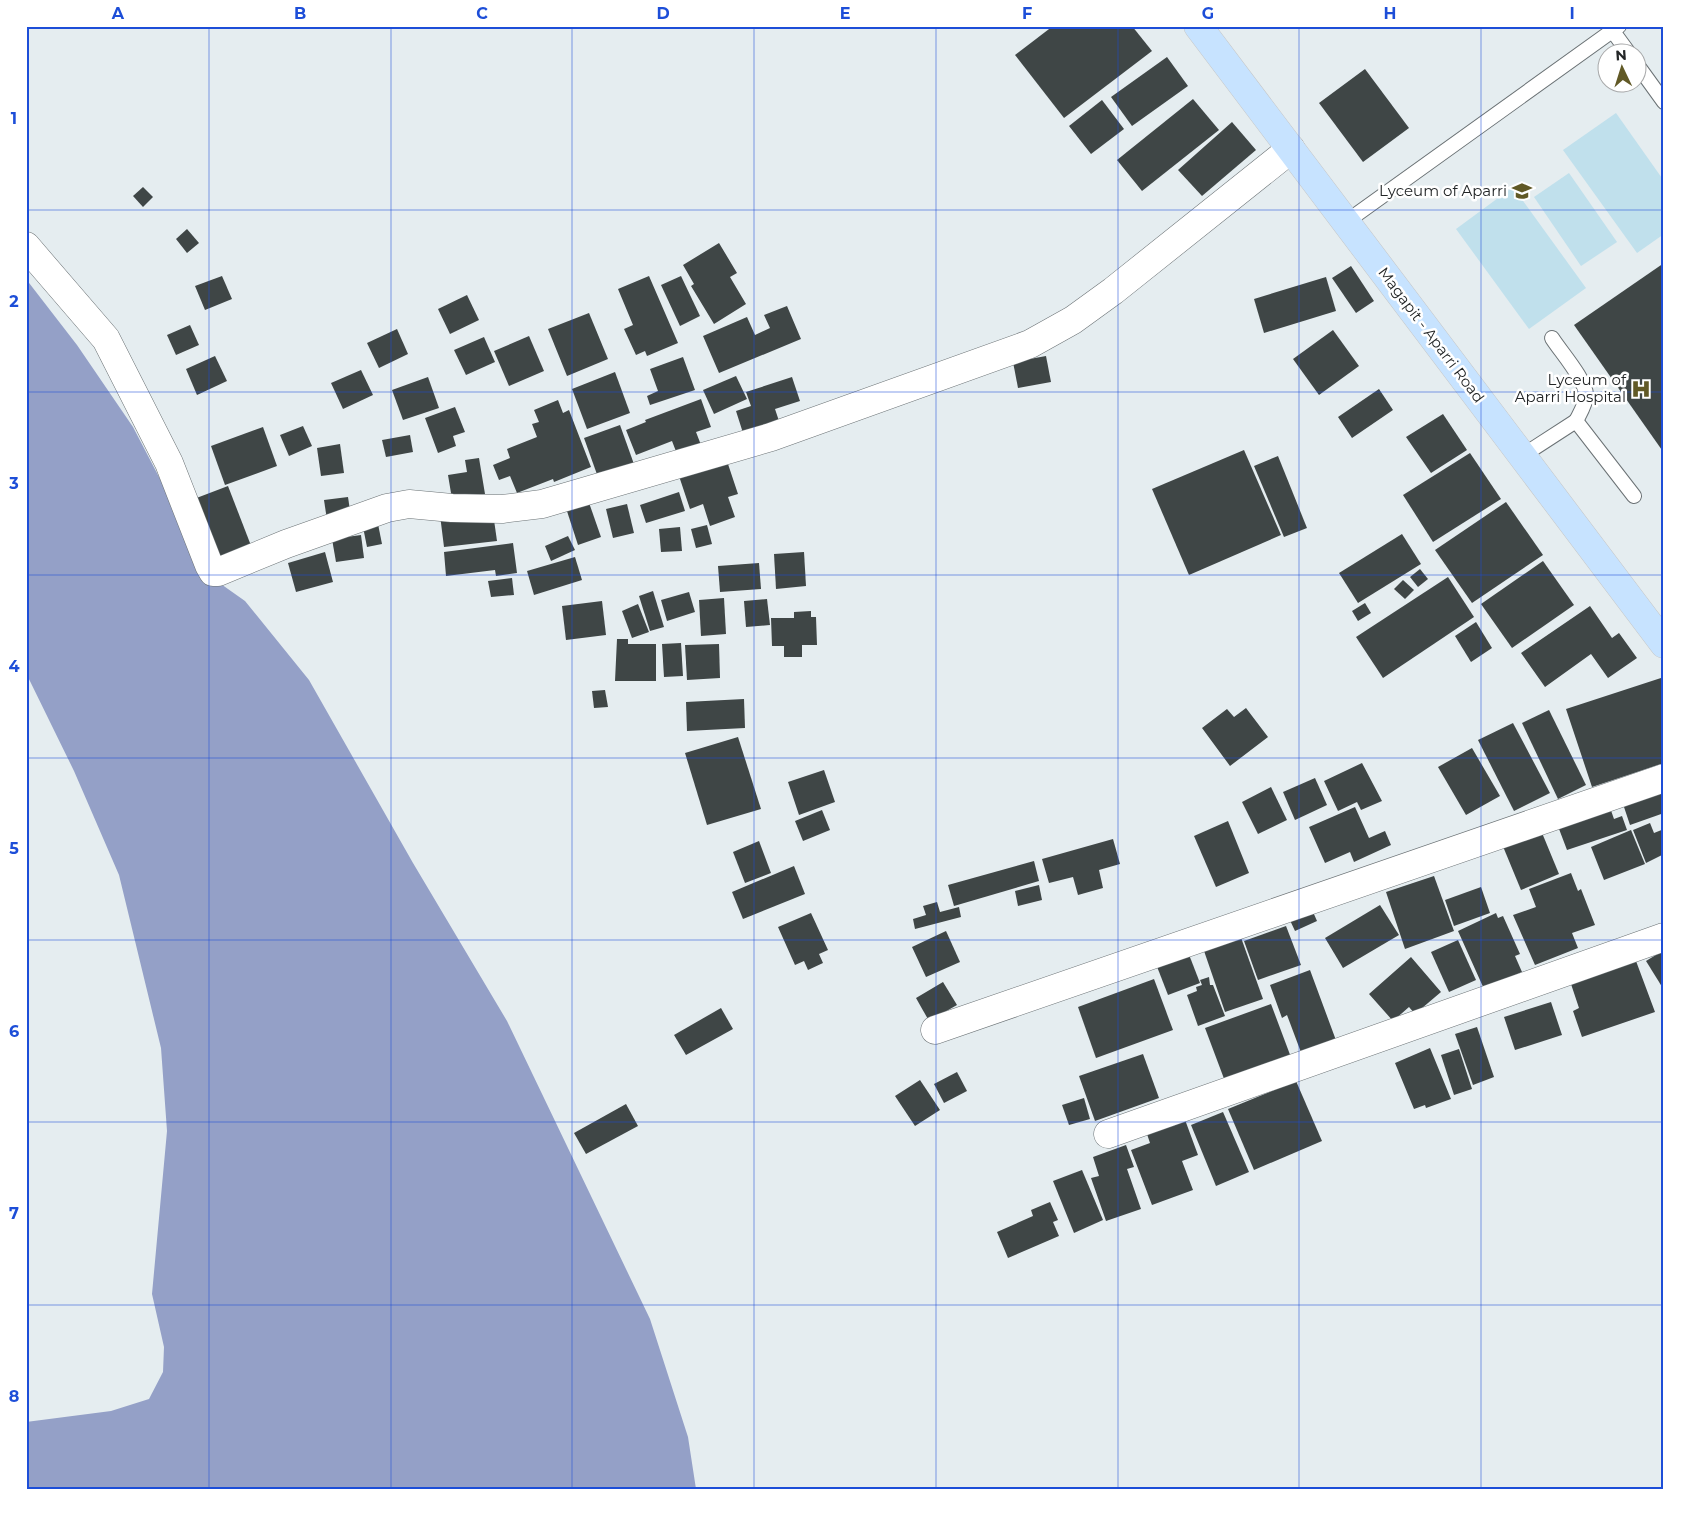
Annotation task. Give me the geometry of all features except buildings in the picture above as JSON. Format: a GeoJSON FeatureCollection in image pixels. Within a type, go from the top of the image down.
{"type":"FeatureCollection","features":[{"type":"Feature","properties":{"kind":"main road","name":"Magapit - Aparri Road"},"geometry":{"type":"LineString","coordinates":[[1198,26],[1664,644]]}},
{"type":"Feature","properties":{"kind":"street"},"geometry":{"type":"LineString","coordinates":[[26,246],[106,339],[169,464],[208,565],[215,572],[387,508],[409,504],[452,508],[502,509],[542,504],[771,437],[1030,344],[1073,320],[1114,290],[1291,149]]}},
{"type":"Feature","properties":{"kind":"street"},"geometry":{"type":"LineString","coordinates":[[936,1030],[1664,778]]}},
{"type":"Feature","properties":{"kind":"street"},"geometry":{"type":"LineString","coordinates":[[1108,1134],[1664,937]]}},
{"type":"Feature","properties":{"kind":"lane"},"geometry":{"type":"LineString","coordinates":[[1346,222],[1613,28],[1622,42]]}},
{"type":"Feature","properties":{"kind":"lane"},"geometry":{"type":"LineString","coordinates":[[1648,80],[1664,102]]}},
{"type":"Feature","properties":{"kind":"lane"},"geometry":{"type":"LineString","coordinates":[[1522,456],[1576,421],[1583,408],[1586,395],[1583,385],[1552,338]]}},
{"type":"Feature","properties":{"kind":"lane"},"geometry":{"type":"LineString","coordinates":[[1576,421],[1634,496]]}},
{"type":"Feature","properties":{"kind":"shaded area"},"geometry":{"type":"Polygon","coordinates":[[[1616,113],[1664,181],[1664,234],[1637,253],[1563,150],[1616,113]]]}},
{"type":"Feature","properties":{"kind":"shaded area"},"geometry":{"type":"Polygon","coordinates":[[[1569,173],[1617,242],[1581,266],[1534,197],[1569,173]]]}},
{"type":"Feature","properties":{"kind":"shaded area"},"geometry":{"type":"Polygon","coordinates":[[[1513,187],[1586,288],[1529,329],[1456,229],[1513,187]]]}},
{"type":"Feature","properties":{"kind":"water"},"geometry":{"type":"Polygon","coordinates":[[[26,279],[77,345],[133,427],[211,577],[245,601],[309,680],[413,863],[507,1021],[650,1319],[688,1437],[696,1489],[26,1489],[26,1422],[111,1411],[149,1399],[163,1372],[164,1347],[152,1294],[167,1131],[161,1048],[119,875],[74,771],[26,673],[26,279]]]}},
{"type":"Feature","properties":{"kind":"place","name":"Lyceum of Aparri"},"geometry":{"type":"Point","coordinates":[1522,191]}},
{"type":"Feature","properties":{"kind":"place","name":"Lyceum of Aparri Hospital"},"geometry":{"type":"Point","coordinates":[1641,389]}}]}
